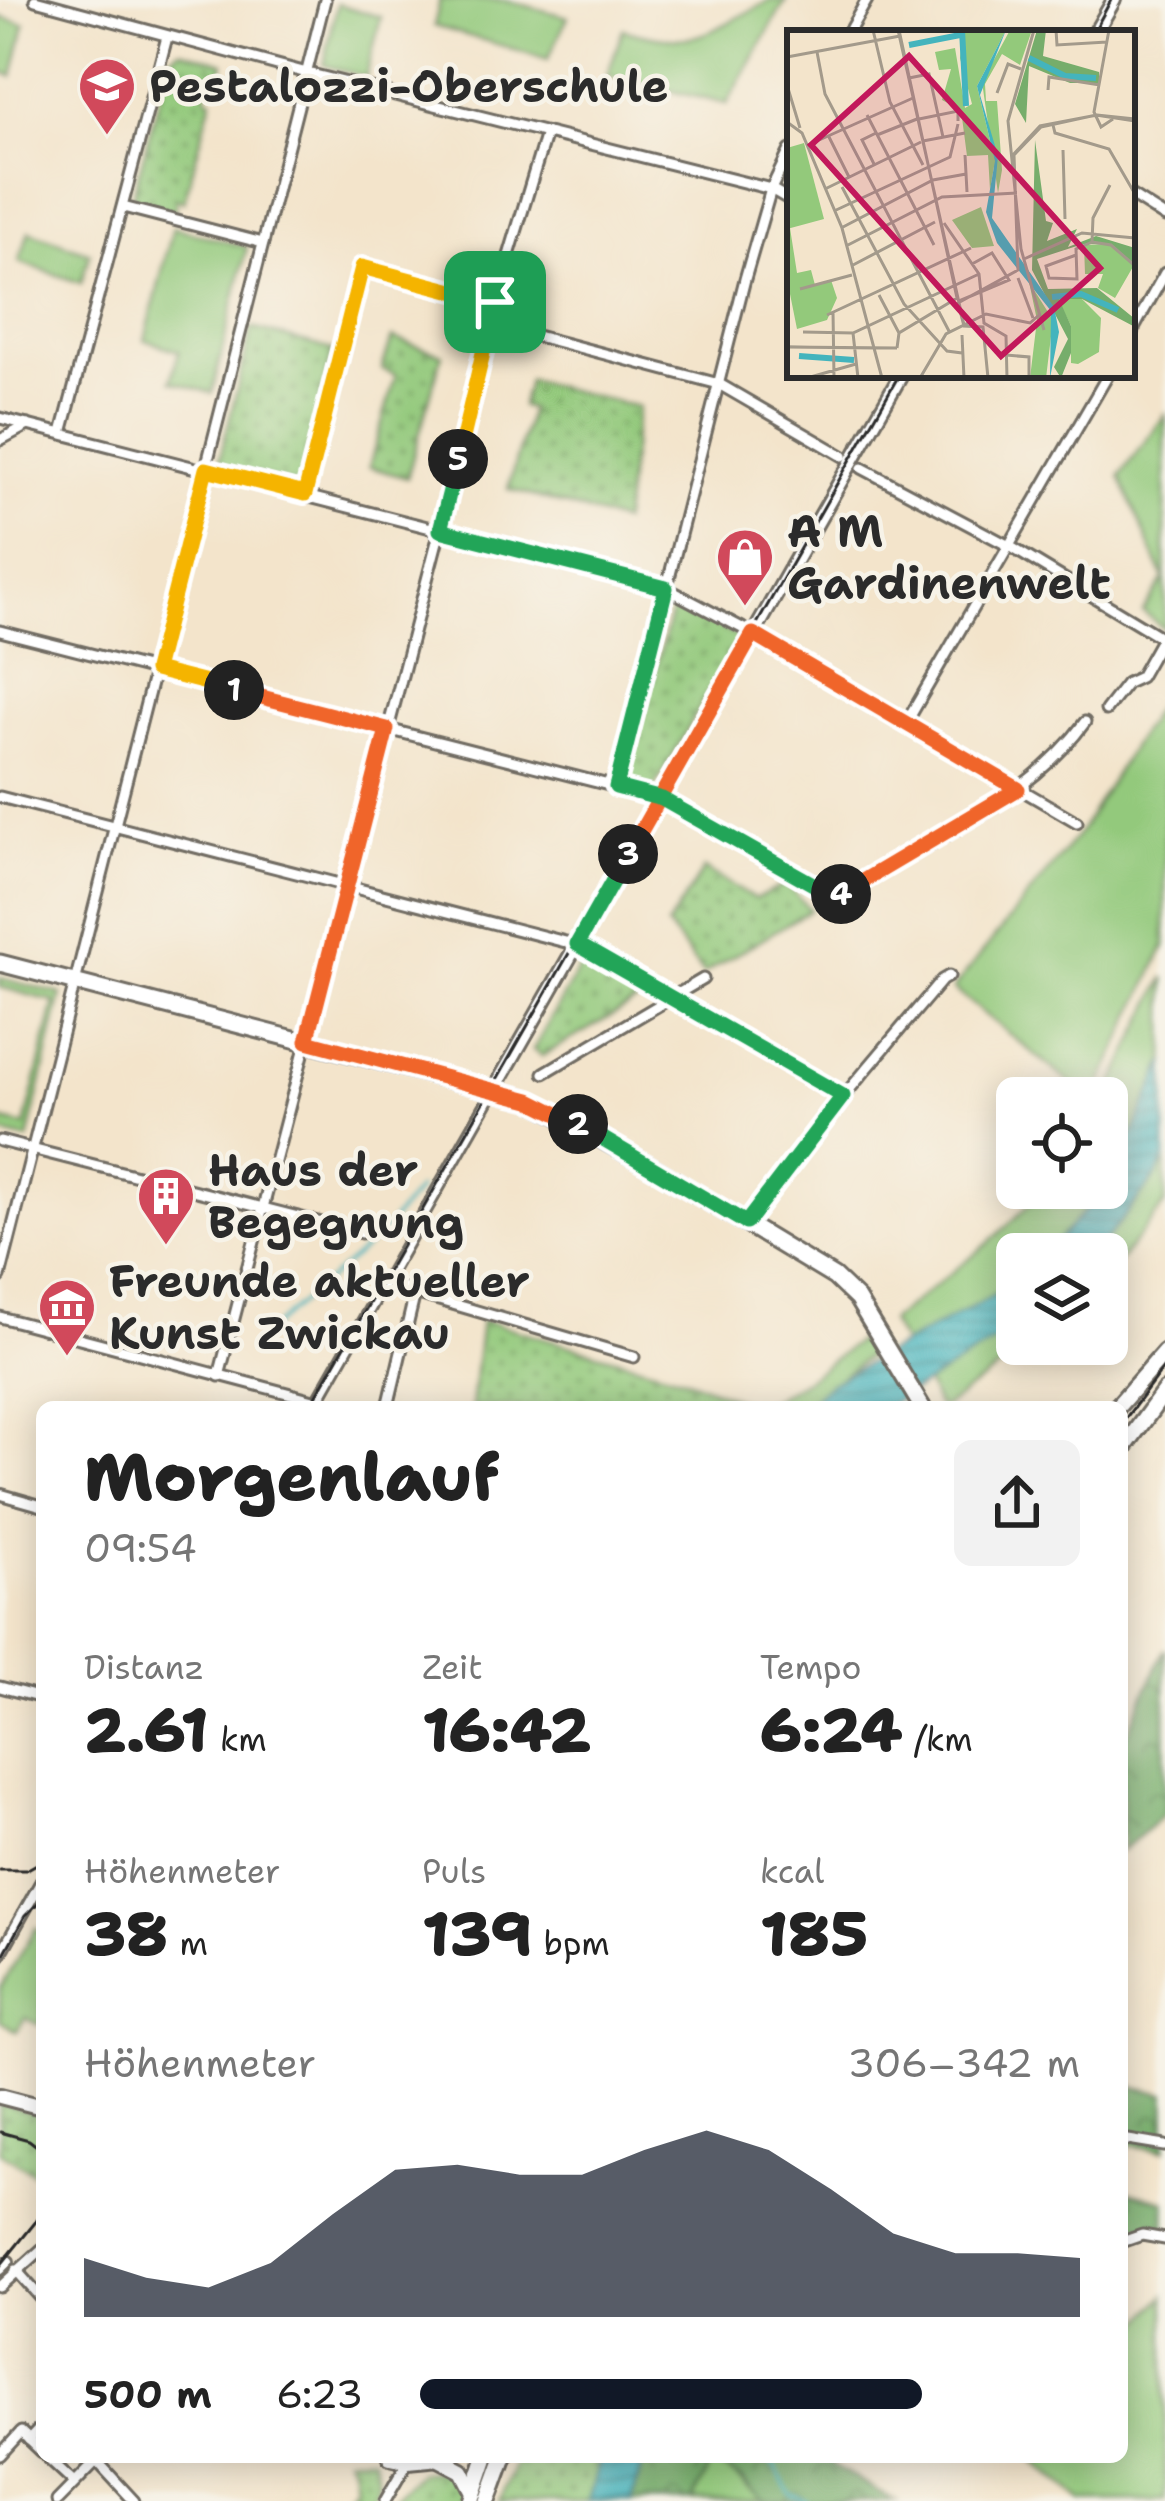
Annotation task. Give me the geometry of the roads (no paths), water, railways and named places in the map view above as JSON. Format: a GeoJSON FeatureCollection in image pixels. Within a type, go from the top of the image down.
{"type":"FeatureCollection","features":[{"type":"Feature","properties":{"kind":"main road"},"geometry":{"type":"LineString","coordinates":[[0,963],[549,1107],[818,1264],[859,1303],[918,1401]]}},
{"type":"Feature","properties":{"kind":"main road"},"geometry":{"type":"LineString","coordinates":[[1122,1401],[1165,1352]]}},
{"type":"Feature","properties":{"kind":"main road"},"geometry":{"type":"LineString","coordinates":[[1128,1442],[1165,1391]]}},
{"type":"Feature","properties":{"kind":"main road"},"geometry":{"type":"LineString","coordinates":[[0,2096],[36,2105]]}},
{"type":"Feature","properties":{"kind":"main road"},"geometry":{"type":"LineString","coordinates":[[449,2463],[462,2470],[478,2499]]}},
{"type":"Feature","properties":{"kind":"main road"},"geometry":{"type":"LineString","coordinates":[[478,2499],[485,2463]]}},
{"type":"Feature","properties":{"kind":"main road"},"geometry":{"type":"LineString","coordinates":[[478,2499],[501,2463]]}},
{"type":"Feature","properties":{"kind":"street"},"geometry":{"type":"LineString","coordinates":[[35,0],[771,188],[787,198]]}},
{"type":"Feature","properties":{"kind":"street"},"geometry":{"type":"LineString","coordinates":[[0,1277],[325,0]]}},
{"type":"Feature","properties":{"kind":"street"},"geometry":{"type":"LineString","coordinates":[[850,29],[867,0]]}},
{"type":"Feature","properties":{"kind":"street"},"geometry":{"type":"LineString","coordinates":[[1097,30],[1114,0]]}},
{"type":"Feature","properties":{"kind":"street"},"geometry":{"type":"LineString","coordinates":[[62,433],[167,37]]}},
{"type":"Feature","properties":{"kind":"street"},"geometry":{"type":"LineString","coordinates":[[219,1376],[495,302],[547,134]]}},
{"type":"Feature","properties":{"kind":"street"},"geometry":{"type":"LineString","coordinates":[[616,787],[771,188],[787,156]]}},
{"type":"Feature","properties":{"kind":"street"},"geometry":{"type":"LineString","coordinates":[[1135,198],[1165,217]]}},
{"type":"Feature","properties":{"kind":"street"},"geometry":{"type":"LineString","coordinates":[[123,207],[262,243]]}},
{"type":"Feature","properties":{"kind":"street"},"geometry":{"type":"LineString","coordinates":[[305,494],[362,267],[495,302]]}},
{"type":"Feature","properties":{"kind":"street"},"geometry":{"type":"LineString","coordinates":[[1135,327],[1165,273]]}},
{"type":"Feature","properties":{"kind":"street"},"geometry":{"type":"LineString","coordinates":[[491,324],[718,384],[843,456]]}},
{"type":"Feature","properties":{"kind":"street"},"geometry":{"type":"LineString","coordinates":[[318,1401],[660,798],[748,631],[899,378]]}},
{"type":"Feature","properties":{"kind":"street"},"geometry":{"type":"LineString","coordinates":[[905,725],[1106,379]]}},
{"type":"Feature","properties":{"kind":"street"},"geometry":{"type":"LineString","coordinates":[[0,418],[666,588],[1077,822]]}},
{"type":"Feature","properties":{"kind":"street"},"geometry":{"type":"LineString","coordinates":[[0,440],[28,425]]}},
{"type":"Feature","properties":{"kind":"street"},"geometry":{"type":"LineString","coordinates":[[862,468],[1011,547],[1162,638],[1140,677],[1127,683],[1106,710]]}},
{"type":"Feature","properties":{"kind":"street"},"geometry":{"type":"LineString","coordinates":[[0,631],[660,798],[836,897],[1018,789],[1071,741],[1084,722]]}},
{"type":"Feature","properties":{"kind":"street"},"geometry":{"type":"LineString","coordinates":[[0,797],[577,944],[843,1096]]}},
{"type":"Feature","properties":{"kind":"street"},"geometry":{"type":"LineString","coordinates":[[746,1223],[843,1096],[949,976]]}},
{"type":"Feature","properties":{"kind":"street"},"geometry":{"type":"LineString","coordinates":[[544,1073],[703,980]]}},
{"type":"Feature","properties":{"kind":"street"},"geometry":{"type":"LineString","coordinates":[[0,1141],[361,1233]]}},
{"type":"Feature","properties":{"kind":"street"},"geometry":{"type":"LineString","coordinates":[[386,1279],[415,1293],[634,1357]]}},
{"type":"Feature","properties":{"kind":"street"},"geometry":{"type":"LineString","coordinates":[[389,1401],[415,1293]]}},
{"type":"Feature","properties":{"kind":"street"},"geometry":{"type":"LineString","coordinates":[[0,1317],[306,1401]]}},
{"type":"Feature","properties":{"kind":"street"},"geometry":{"type":"LineString","coordinates":[[0,1510],[2,1494],[36,1504]]}},
{"type":"Feature","properties":{"kind":"street"},"geometry":{"type":"LineString","coordinates":[[0,1687],[36,1696]]}},
{"type":"Feature","properties":{"kind":"street"},"geometry":{"type":"LineString","coordinates":[[0,1955],[36,1892]]}},
{"type":"Feature","properties":{"kind":"street"},"geometry":{"type":"LineString","coordinates":[[1128,2140],[1165,2146]]}},
{"type":"Feature","properties":{"kind":"street"},"geometry":{"type":"LineString","coordinates":[[1128,2240],[1142,2235],[1165,2239]]}},
{"type":"Feature","properties":{"kind":"street"},"geometry":{"type":"LineString","coordinates":[[0,2270],[36,2252]]}},
{"type":"Feature","properties":{"kind":"street"},"geometry":{"type":"LineString","coordinates":[[0,2287],[12,2265]]}},
{"type":"Feature","properties":{"kind":"street"},"geometry":{"type":"LineString","coordinates":[[12,2265],[36,2293]]}},
{"type":"Feature","properties":{"kind":"street"},"geometry":{"type":"LineString","coordinates":[[0,2455],[21,2432],[36,2446]]}},
{"type":"Feature","properties":{"kind":"street"},"geometry":{"type":"LineString","coordinates":[[29,2440],[36,2432]]}},
{"type":"Feature","properties":{"kind":"street"},"geometry":{"type":"LineString","coordinates":[[54,2463],[74,2482]]}},
{"type":"Feature","properties":{"kind":"street"},"geometry":{"type":"LineString","coordinates":[[57,2501],[94,2463]]}},
{"type":"Feature","properties":{"kind":"street"},"geometry":{"type":"LineString","coordinates":[[101,2463],[134,2501]]}},
{"type":"Feature","properties":{"kind":"street"},"geometry":{"type":"LineString","coordinates":[[385,2501],[407,2463]]}},
{"type":"Feature","properties":{"kind":"water"},"geometry":{"type":"Polygon","coordinates":[[[1165,1062],[1165,1158],[1157,1176],[1111,1233],[1064,1233],[1087,1209],[1128,1209],[1128,1146],[1165,1062]]]}},
{"type":"Feature","properties":{"kind":"water"},"geometry":{"type":"Polygon","coordinates":[[[996,1294],[996,1341],[897,1401],[810,1401],[829,1384],[996,1294]]]}},
{"type":"Feature","properties":{"kind":"water"},"geometry":{"type":"Polygon","coordinates":[[[599,2463],[642,2463],[632,2501],[588,2501],[599,2463]]]}},
{"type":"Feature","properties":{"kind":"waterway"},"geometry":{"type":"LineString","coordinates":[[271,1328],[379,1236],[418,1189]]}},
{"type":"Feature","properties":{"kind":"waterway"},"geometry":{"type":"LineString","coordinates":[[773,2463],[791,2495],[807,2501]]}},
{"type":"Feature","properties":{"kind":"tram line"},"geometry":{"type":"LineString","coordinates":[[1095,30],[1111,0]]}},
{"type":"Feature","properties":{"kind":"tram line"},"geometry":{"type":"LineString","coordinates":[[313,1401],[897,378]]}},
{"type":"Feature","properties":{"kind":"tram line"},"geometry":{"type":"LineString","coordinates":[[1128,1415],[1165,1366]]}},
{"type":"Feature","properties":{"kind":"tram line"},"geometry":{"type":"LineString","coordinates":[[0,1870],[26,1870],[36,1864]]}},
{"type":"Feature","properties":{"kind":"tram line"},"geometry":{"type":"LineString","coordinates":[[0,1961],[36,1905]]}},
{"type":"Feature","properties":{"kind":"tram line"},"geometry":{"type":"LineString","coordinates":[[0,2132],[36,2145]]}},
{"type":"Feature","properties":{"kind":"tram line"},"geometry":{"type":"LineString","coordinates":[[0,2266],[36,2221]]}},
{"type":"Feature","properties":{"kind":"place","name":"Pestalozzi-Oberschule"},"geometry":{"type":"Point","coordinates":[107,137]}},
{"type":"Feature","properties":{"kind":"place","name":"A M Gardinenwelt"},"geometry":{"type":"Point","coordinates":[745,608]}},
{"type":"Feature","properties":{"kind":"place","name":"Haus der Begegnung"},"geometry":{"type":"Point","coordinates":[166,1247]}},
{"type":"Feature","properties":{"kind":"place","name":"Freunde aktueller Kunst Zwickau"},"geometry":{"type":"Point","coordinates":[67,1358]}}]}
